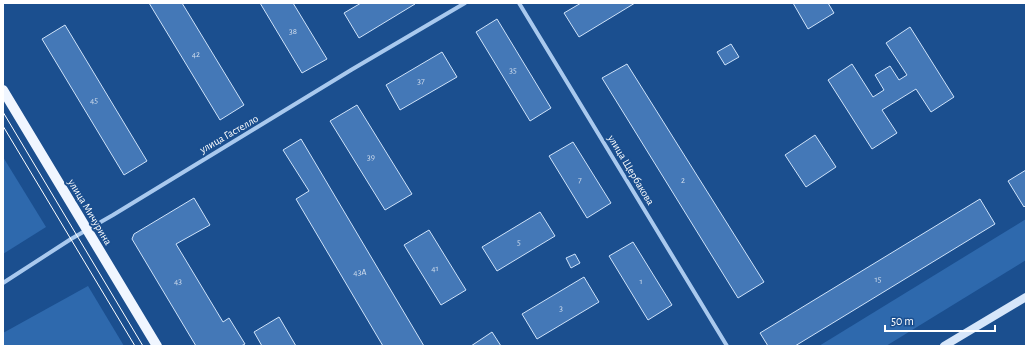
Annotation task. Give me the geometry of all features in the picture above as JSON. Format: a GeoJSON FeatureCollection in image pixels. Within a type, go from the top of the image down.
{"type":"FeatureCollection","features":[{"type":"Feature","properties":{"kind":"main road","name":"улица Мичурина"},"geometry":{"type":"LineString","coordinates":[[3,90],[157,346]]}},
{"type":"Feature","properties":{"kind":"main road"},"geometry":{"type":"LineString","coordinates":[[944,346],[1026,297]]}},
{"type":"Feature","properties":{"kind":"street","name":"улица Гастелло"},"geometry":{"type":"LineString","coordinates":[[3,283],[86,230],[465,3]]}},
{"type":"Feature","properties":{"kind":"street","name":"улица Щербакова"},"geometry":{"type":"LineString","coordinates":[[519,3],[727,346]]}},
{"type":"Feature","properties":{"kind":"shaded area"},"geometry":{"type":"Polygon","coordinates":[[[3,157],[46,227],[3,254],[3,157]]]}},
{"type":"Feature","properties":{"kind":"shaded area"},"geometry":{"type":"Polygon","coordinates":[[[1026,219],[1026,260],[886,346],[819,346],[1026,219]]]}},
{"type":"Feature","properties":{"kind":"shaded area"},"geometry":{"type":"Polygon","coordinates":[[[88,286],[124,346],[3,346],[3,333],[88,286]]]}},
{"type":"Feature","properties":{"kind":"building"},"geometry":{"type":"Polygon","coordinates":[[[149,3],[182,3],[244,105],[220,120],[149,3]]]}},
{"type":"Feature","properties":{"kind":"building"},"geometry":{"type":"Polygon","coordinates":[[[260,3],[293,3],[327,59],[302,73],[260,3]]]}},
{"type":"Feature","properties":{"kind":"building"},"geometry":{"type":"Polygon","coordinates":[[[361,3],[415,4],[359,38],[344,13],[361,3]]]}},
{"type":"Feature","properties":{"kind":"building"},"geometry":{"type":"Polygon","coordinates":[[[581,3],[635,3],[579,37],[564,13],[581,3]]]}},
{"type":"Feature","properties":{"kind":"building"},"geometry":{"type":"Polygon","coordinates":[[[793,3],[828,3],[834,13],[808,29],[793,3]]]}},
{"type":"Feature","properties":{"kind":"building"},"geometry":{"type":"Polygon","coordinates":[[[497,19],[551,108],[530,121],[476,32],[497,19]]]}},
{"type":"Feature","properties":{"kind":"building"},"geometry":{"type":"Polygon","coordinates":[[[65,25],[147,161],[124,175],[42,39],[65,25]]]}},
{"type":"Feature","properties":{"kind":"building"},"geometry":{"type":"Polygon","coordinates":[[[910,27],[954,97],[931,112],[916,89],[882,110],[897,133],[872,149],[828,80],[852,64],[873,97],[884,90],[875,75],[890,66],[899,80],[907,75],[886,43],[910,27]]]}},
{"type":"Feature","properties":{"kind":"building"},"geometry":{"type":"Polygon","coordinates":[[[731,44],[739,57],[725,65],[717,52],[731,44]]]}},
{"type":"Feature","properties":{"kind":"building"},"geometry":{"type":"Polygon","coordinates":[[[442,52],[457,77],[400,110],[386,85],[442,52]]]}},
{"type":"Feature","properties":{"kind":"building"},"geometry":{"type":"Polygon","coordinates":[[[627,64],[764,282],[738,298],[602,78],[627,64]]]}},
{"type":"Feature","properties":{"kind":"building"},"geometry":{"type":"Polygon","coordinates":[[[357,105],[412,194],[385,210],[330,121],[357,105]]]}},
{"type":"Feature","properties":{"kind":"building"},"geometry":{"type":"Polygon","coordinates":[[[815,135],[836,167],[806,187],[785,155],[815,135]]]}},
{"type":"Feature","properties":{"kind":"building"},"geometry":{"type":"Polygon","coordinates":[[[301,139],[424,346],[383,346],[296,199],[309,191],[283,150],[301,139]]]}},
{"type":"Feature","properties":{"kind":"building"},"geometry":{"type":"Polygon","coordinates":[[[573,142],[611,203],[587,218],[549,156],[573,142]]]}},
{"type":"Feature","properties":{"kind":"building"},"geometry":{"type":"Polygon","coordinates":[[[1026,170],[1026,205],[1024,207],[1008,181],[1026,170]]]}},
{"type":"Feature","properties":{"kind":"building"},"geometry":{"type":"Polygon","coordinates":[[[194,198],[210,225],[176,244],[223,322],[229,318],[245,344],[241,346],[196,346],[132,239],[134,234],[194,198]]]}},
{"type":"Feature","properties":{"kind":"building"},"geometry":{"type":"Polygon","coordinates":[[[980,199],[995,224],[795,346],[768,346],[760,333],[980,199]]]}},
{"type":"Feature","properties":{"kind":"building"},"geometry":{"type":"Polygon","coordinates":[[[540,212],[555,236],[497,271],[482,247],[540,212]]]}},
{"type":"Feature","properties":{"kind":"building"},"geometry":{"type":"Polygon","coordinates":[[[429,230],[466,290],[441,305],[404,245],[429,230]]]}},
{"type":"Feature","properties":{"kind":"building"},"geometry":{"type":"Polygon","coordinates":[[[633,242],[672,305],[648,320],[609,256],[633,242]]]}},
{"type":"Feature","properties":{"kind":"building"},"geometry":{"type":"Polygon","coordinates":[[[575,254],[580,263],[571,268],[566,258],[575,254]]]}},
{"type":"Feature","properties":{"kind":"building"},"geometry":{"type":"Polygon","coordinates":[[[584,277],[599,302],[537,339],[522,314],[584,277]]]}},
{"type":"Feature","properties":{"kind":"building"},"geometry":{"type":"Polygon","coordinates":[[[279,317],[296,346],[262,346],[254,332],[279,317]]]}},
{"type":"Feature","properties":{"kind":"building"},"geometry":{"type":"Polygon","coordinates":[[[492,332],[501,346],[471,346],[492,332]]]}},
{"type":"Feature","properties":{"kind":"tram line"},"geometry":{"type":"LineString","coordinates":[[3,112],[143,346]]}},
{"type":"Feature","properties":{"kind":"tram line"},"geometry":{"type":"LineString","coordinates":[[3,126],[135,346]]}}]}
